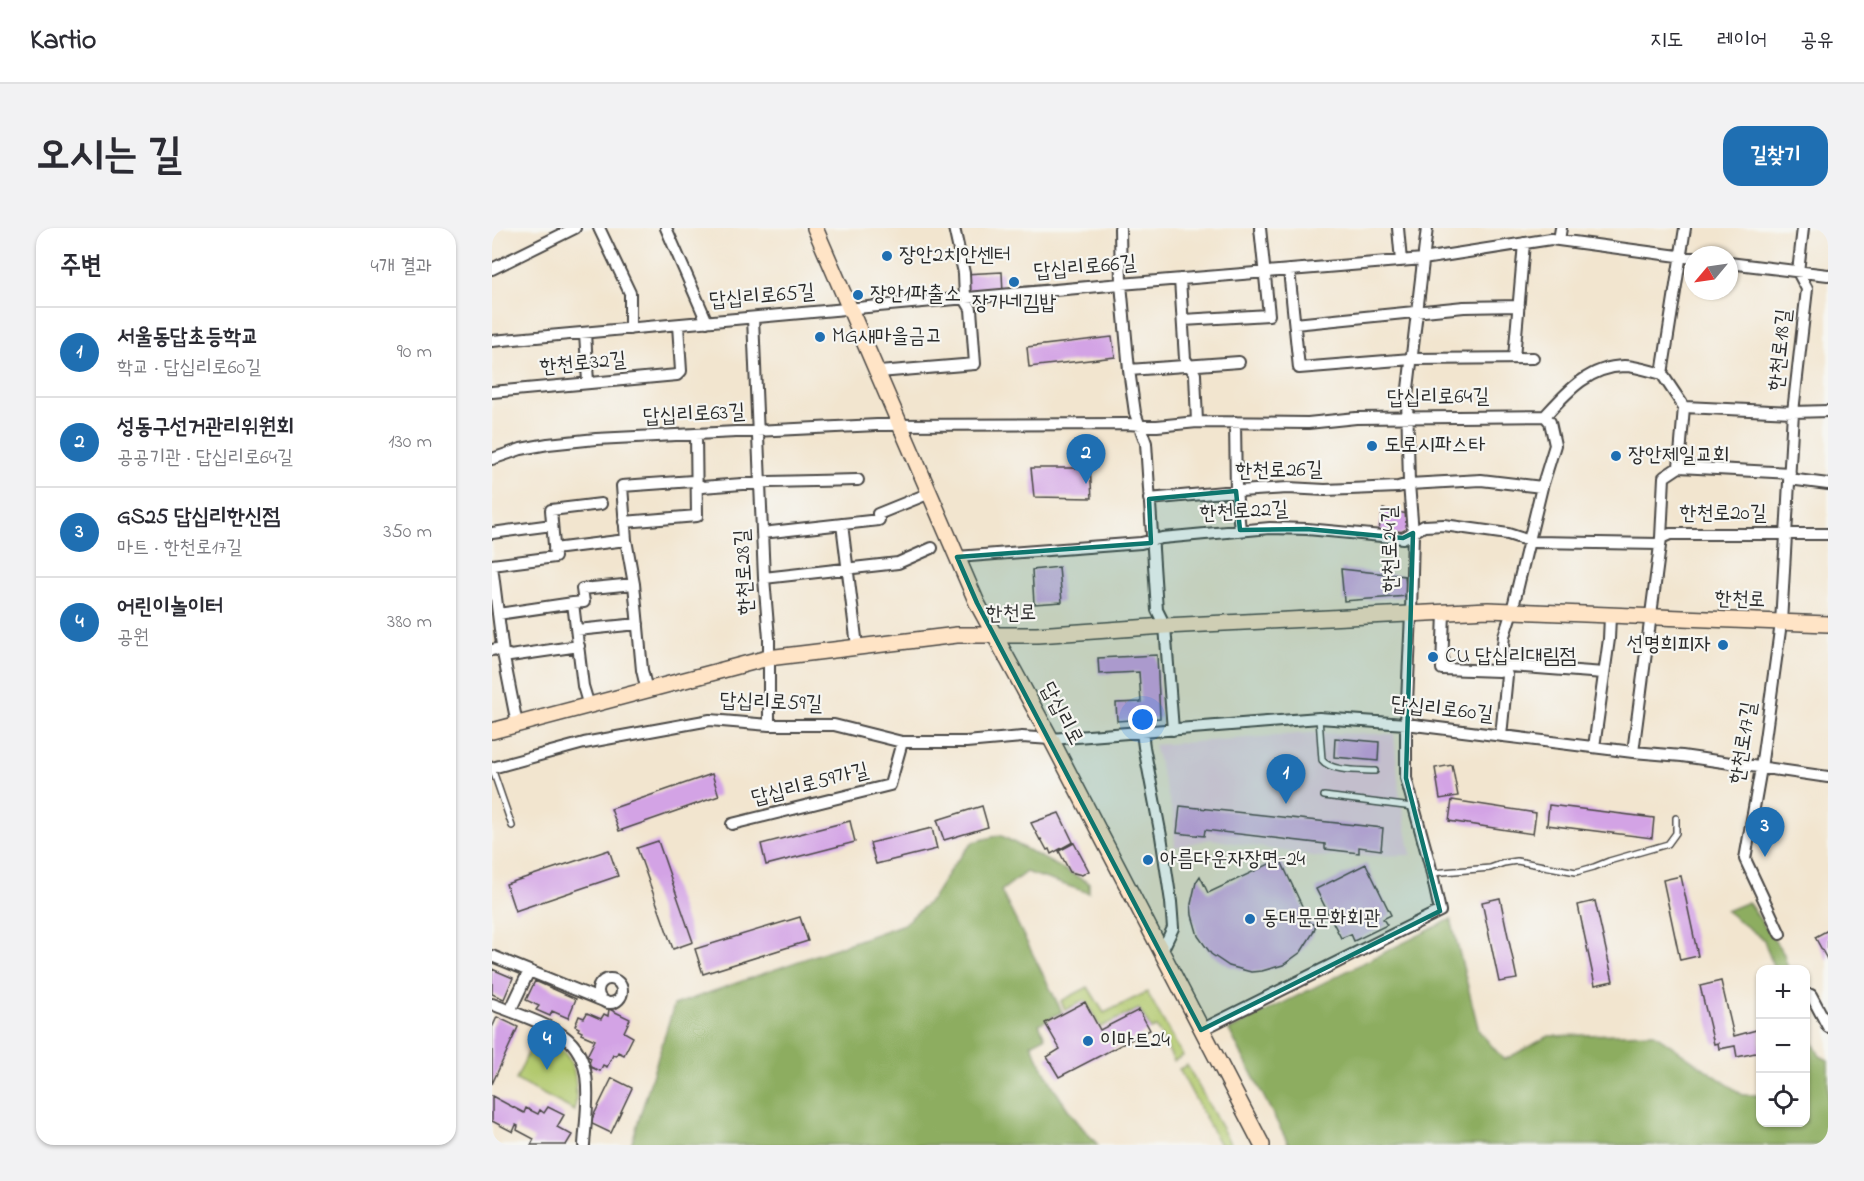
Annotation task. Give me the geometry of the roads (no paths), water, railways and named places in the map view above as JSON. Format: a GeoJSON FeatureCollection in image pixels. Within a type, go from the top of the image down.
{"type":"FeatureCollection","features":[{"type":"Feature","properties":{"kind":"main road","name":"답십리로"},"geometry":{"type":"LineString","coordinates":[[815,228],[977,603],[1051,739],[1262,1145]]}},
{"type":"Feature","properties":{"kind":"main road","name":"한천로"},"geometry":{"type":"LineString","coordinates":[[492,731],[768,658],[957,635],[1037,635],[1165,626],[1488,610],[1828,624]]}},
{"type":"Feature","properties":{"kind":"street"},"geometry":{"type":"LineString","coordinates":[[492,269],[575,228]]}},
{"type":"Feature","properties":{"kind":"street"},"geometry":{"type":"LineString","coordinates":[[599,228],[630,293],[630,329]]}},
{"type":"Feature","properties":{"kind":"street"},"geometry":{"type":"LineString","coordinates":[[666,228],[707,322]]}},
{"type":"Feature","properties":{"kind":"street"},"geometry":{"type":"LineString","coordinates":[[879,372],[975,364],[971,309],[965,299],[964,273],[954,228]]}},
{"type":"Feature","properties":{"kind":"street"},"geometry":{"type":"LineString","coordinates":[[1120,228],[1121,284],[1129,370],[1135,413],[1146,443],[1157,610],[1165,626],[1173,730]]}},
{"type":"Feature","properties":{"kind":"street"},"geometry":{"type":"LineString","coordinates":[[1183,320],[1269,315],[1260,228]]}},
{"type":"Feature","properties":{"kind":"street"},"geometry":{"type":"LineString","coordinates":[[1398,228],[1401,261]]}},
{"type":"Feature","properties":{"kind":"street","name":"한천로24길"},"geometry":{"type":"LineString","coordinates":[[1411,614],[1413,533],[1409,484],[1407,397],[1427,228]]}},
{"type":"Feature","properties":{"kind":"street"},"geometry":{"type":"LineString","coordinates":[[1559,240],[1561,228]]}},
{"type":"Feature","properties":{"kind":"street"},"geometry":{"type":"LineString","coordinates":[[1685,228],[1662,374],[1684,407],[1793,412],[1828,411]]}},
{"type":"Feature","properties":{"kind":"street","name":"한천로18길"},"geometry":{"type":"LineString","coordinates":[[1781,623],[1793,412],[1807,290],[1798,272],[1803,228]]}},
{"type":"Feature","properties":{"kind":"street","name":"답십리로66길"},"geometry":{"type":"LineString","coordinates":[[850,308],[1423,259],[1551,239],[1684,256]]}},
{"type":"Feature","properties":{"kind":"street"},"geometry":{"type":"LineString","coordinates":[[1514,358],[1524,243]]}},
{"type":"Feature","properties":{"kind":"street"},"geometry":{"type":"LineString","coordinates":[[1738,264],[1828,275]]}},
{"type":"Feature","properties":{"kind":"street"},"geometry":{"type":"LineString","coordinates":[[1289,270],[1299,368],[1411,359],[1533,358]]}},
{"type":"Feature","properties":{"kind":"street"},"geometry":{"type":"LineString","coordinates":[[1180,279],[1185,359],[1195,374],[1197,423]]}},
{"type":"Feature","properties":{"kind":"street"},"geometry":{"type":"LineString","coordinates":[[1295,324],[1464,307],[1519,306]]}},
{"type":"Feature","properties":{"kind":"street","name":"답십리로65길"},"geometry":{"type":"LineString","coordinates":[[492,341],[850,308]]}},
{"type":"Feature","properties":{"kind":"street","name":"한천로28길"},"geometry":{"type":"LineString","coordinates":[[753,318],[754,379],[759,432],[764,578],[769,638],[769,725]]}},
{"type":"Feature","properties":{"kind":"street","name":"한천로32길"},"geometry":{"type":"LineString","coordinates":[[492,392],[677,375],[681,371],[678,325]]}},
{"type":"Feature","properties":{"kind":"street"},"geometry":{"type":"LineString","coordinates":[[585,333],[588,382]]}},
{"type":"Feature","properties":{"kind":"street"},"geometry":{"type":"LineString","coordinates":[[1129,370],[1239,362]]}},
{"type":"Feature","properties":{"kind":"street"},"geometry":{"type":"LineString","coordinates":[[1501,736],[1507,675],[1501,663],[1504,636],[1555,445],[1550,423],[1545,416],[1569,390],[1596,371],[1625,366],[1662,374]]}},
{"type":"Feature","properties":{"kind":"street","name":"한천로20길"},"geometry":{"type":"LineString","coordinates":[[1679,466],[1684,407]]}},
{"type":"Feature","properties":{"kind":"street","name":"답십리로64길"},"geometry":{"type":"LineString","coordinates":[[901,425],[1127,424],[1141,426],[1235,422],[1308,423],[1356,418],[1545,416]]}},
{"type":"Feature","properties":{"kind":"street"},"geometry":{"type":"LineString","coordinates":[[1235,422],[1236,491],[1240,530]]}},
{"type":"Feature","properties":{"kind":"street","name":"답십리로63길"},"geometry":{"type":"LineString","coordinates":[[492,459],[521,449],[596,439],[901,425]]}},
{"type":"Feature","properties":{"kind":"street"},"geometry":{"type":"LineString","coordinates":[[624,522],[698,516],[696,434]]}},
{"type":"Feature","properties":{"kind":"street","name":"한천로20길"},"geometry":{"type":"LineString","coordinates":[[1650,617],[1661,541],[1664,477],[1679,466],[1790,476]]}},
{"type":"Feature","properties":{"kind":"street"},"geometry":{"type":"LineString","coordinates":[[1790,476],[1828,484]]}},
{"type":"Feature","properties":{"kind":"street"},"geometry":{"type":"LineString","coordinates":[[647,691],[642,670],[634,584],[626,540],[622,486],[693,481],[702,487],[769,482],[858,480]]}},
{"type":"Feature","properties":{"kind":"street","name":"한천로24길"},"geometry":{"type":"LineString","coordinates":[[1409,484],[1480,480],[1542,487]]}},
{"type":"Feature","properties":{"kind":"street","name":"한천로26길"},"geometry":{"type":"LineString","coordinates":[[1149,499],[1288,488],[1325,490],[1398,487],[1409,484]]}},
{"type":"Feature","properties":{"kind":"street"},"geometry":{"type":"LineString","coordinates":[[762,533],[879,520],[878,514],[930,493]]}},
{"type":"Feature","properties":{"kind":"street"},"geometry":{"type":"LineString","coordinates":[[555,553],[551,510],[601,504]]}},
{"type":"Feature","properties":{"kind":"street"},"geometry":{"type":"LineString","coordinates":[[842,524],[857,646]]}},
{"type":"Feature","properties":{"kind":"street"},"geometry":{"type":"LineString","coordinates":[[492,533],[552,525]]}},
{"type":"Feature","properties":{"kind":"street","name":"한천로22길"},"geometry":{"type":"LineString","coordinates":[[957,556],[1142,543],[1162,538],[1270,528],[1404,538],[1424,526],[1444,525],[1508,534],[1533,542],[1661,541]]}},
{"type":"Feature","properties":{"kind":"street","name":"한천로20길"},"geometry":{"type":"LineString","coordinates":[[1661,541],[1670,534],[1786,534]]}},
{"type":"Feature","properties":{"kind":"street"},"geometry":{"type":"LineString","coordinates":[[1786,534],[1828,534]]}},
{"type":"Feature","properties":{"kind":"street"},"geometry":{"type":"LineString","coordinates":[[517,724],[498,651],[498,614],[492,565],[626,540]]}},
{"type":"Feature","properties":{"kind":"street"},"geometry":{"type":"LineString","coordinates":[[764,578],[898,563],[932,548]]}},
{"type":"Feature","properties":{"kind":"street"},"geometry":{"type":"LineString","coordinates":[[498,614],[584,602],[582,589],[634,584]]}},
{"type":"Feature","properties":{"kind":"street"},"geometry":{"type":"LineString","coordinates":[[573,603],[582,686],[588,706]]}},
{"type":"Feature","properties":{"kind":"street"},"geometry":{"type":"LineString","coordinates":[[1444,612],[1442,669],[1499,671],[1510,666],[1604,673]]}},
{"type":"Feature","properties":{"kind":"street"},"geometry":{"type":"LineString","coordinates":[[1201,1030],[1440,911],[1406,778],[1411,614]]}},
{"type":"Feature","properties":{"kind":"street"},"geometry":{"type":"LineString","coordinates":[[1594,747],[1610,616]]}},
{"type":"Feature","properties":{"kind":"street"},"geometry":{"type":"LineString","coordinates":[[1633,752],[1650,617]]}},
{"type":"Feature","properties":{"kind":"street","name":"한천로17길"},"geometry":{"type":"LineString","coordinates":[[1780,934],[1744,859],[1761,768],[1781,623]]}},
{"type":"Feature","properties":{"kind":"street"},"geometry":{"type":"LineString","coordinates":[[577,630],[638,624]]}},
{"type":"Feature","properties":{"kind":"street"},"geometry":{"type":"LineString","coordinates":[[498,651],[510,656],[579,646]]}},
{"type":"Feature","properties":{"kind":"street","name":"답십리로60길"},"geometry":{"type":"LineString","coordinates":[[1051,739],[1319,718],[1406,724],[1682,756],[1828,777]]}},
{"type":"Feature","properties":{"kind":"street","name":"답십리로59길"},"geometry":{"type":"LineString","coordinates":[[492,768],[584,743],[710,720],[769,725],[834,725],[902,742],[966,742],[1022,737],[1051,739]]}},
{"type":"Feature","properties":{"kind":"street"},"geometry":{"type":"LineString","coordinates":[[1142,732],[1171,902],[1173,928],[1161,953]]}},
{"type":"Feature","properties":{"kind":"street","name":"답십리로59가길"},"geometry":{"type":"LineString","coordinates":[[732,824],[890,785],[902,742]]}},
{"type":"Feature","properties":{"kind":"street"},"geometry":{"type":"LineString","coordinates":[[492,956],[606,1002]]}},
{"type":"Feature","properties":{"kind":"street"},"geometry":{"type":"LineString","coordinates":[[510,1011],[529,971]]}},
{"type":"Feature","properties":{"kind":"street"},"geometry":{"type":"LineString","coordinates":[[1811,995],[1828,1027]]}},
{"type":"Feature","properties":{"kind":"street"},"geometry":{"type":"LineString","coordinates":[[492,1004],[560,1034],[573,1045],[585,1069],[587,1081],[584,1145]]}},
{"type":"Feature","properties":{"kind":"lane"},"geometry":{"type":"LineString","coordinates":[[1319,718],[1324,763],[1333,768],[1376,771]]}},
{"type":"Feature","properties":{"kind":"lane","name":"답십리로59길"},"geometry":{"type":"LineString","coordinates":[[492,768],[512,826]]}},
{"type":"Feature","properties":{"kind":"lane"},"geometry":{"type":"LineString","coordinates":[[1324,796],[1414,807]]}},
{"type":"Feature","properties":{"kind":"lane"},"geometry":{"type":"LineString","coordinates":[[1432,873],[1482,869],[1517,861],[1576,872],[1668,844],[1676,833],[1676,818]]}},
{"type":"Feature","properties":{"kind":"place","name":"장안2치안센터"},"geometry":{"type":"Point","coordinates":[887,256]}},
{"type":"Feature","properties":{"kind":"place","name":"장가네김밥"},"geometry":{"type":"Point","coordinates":[1014,282]}},
{"type":"Feature","properties":{"kind":"place","name":"장안1파출소"},"geometry":{"type":"Point","coordinates":[858,295]}},
{"type":"Feature","properties":{"kind":"place","name":"MG새마을금고"},"geometry":{"type":"Point","coordinates":[820,337]}},
{"type":"Feature","properties":{"kind":"place","name":"도로시파스타"},"geometry":{"type":"Point","coordinates":[1372,446]}},
{"type":"Feature","properties":{"kind":"place","name":"장안제일교회"},"geometry":{"type":"Point","coordinates":[1616,456]}},
{"type":"Feature","properties":{"kind":"place","name":"성동구선거관리위원회"},"geometry":{"type":"Point","coordinates":[1086,484]}},
{"type":"Feature","properties":{"kind":"place","name":"선명희피자"},"geometry":{"type":"Point","coordinates":[1723,645]}},
{"type":"Feature","properties":{"kind":"place","name":"CU 답십리대림점"},"geometry":{"type":"Point","coordinates":[1433,657]}},
{"type":"Feature","properties":{"kind":"place","name":"서울동답초등학교"},"geometry":{"type":"Point","coordinates":[1286,804]}},
{"type":"Feature","properties":{"kind":"place","name":"GS25 답십리한신점"},"geometry":{"type":"Point","coordinates":[1765,857]}},
{"type":"Feature","properties":{"kind":"place","name":"아름다운자장면-24"},"geometry":{"type":"Point","coordinates":[1148,860]}},
{"type":"Feature","properties":{"kind":"place","name":"동대문문화회관"},"geometry":{"type":"Point","coordinates":[1250,919]}},
{"type":"Feature","properties":{"kind":"place","name":"이마트24"},"geometry":{"type":"Point","coordinates":[1088,1041]}},
{"type":"Feature","properties":{"kind":"place","name":"어린이놀이터"},"geometry":{"type":"Point","coordinates":[547,1070]}}]}
